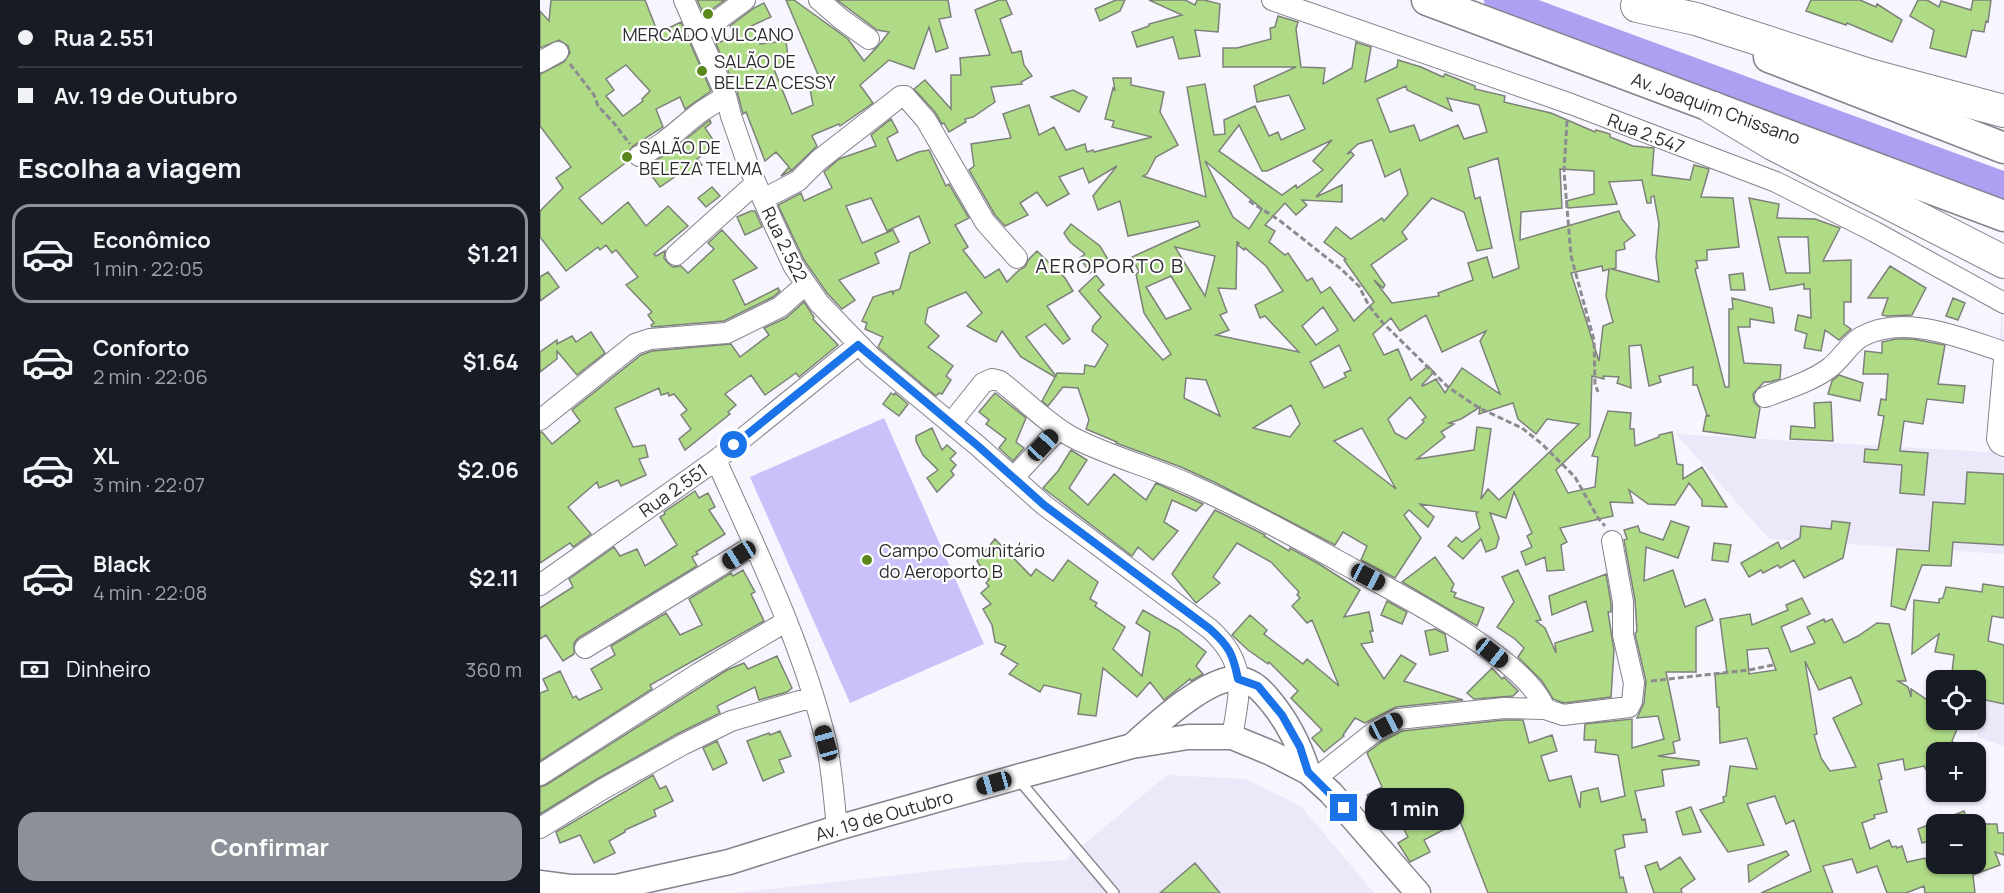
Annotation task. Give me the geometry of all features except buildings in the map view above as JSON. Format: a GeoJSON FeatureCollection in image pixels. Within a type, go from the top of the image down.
{"type":"FeatureCollection","features":[{"type":"Feature","properties":{"kind":"highway"},"geometry":{"type":"LineString","coordinates":[[1629,3],[1696,19],[1869,75],[2003,104]]}},
{"type":"Feature","properties":{"kind":"highway"},"geometry":{"type":"LineString","coordinates":[[1713,108],[1773,144],[2004,262]]}},
{"type":"Feature","properties":{"kind":"main road","name":"Av. Joaquim Chissano"},"geometry":{"type":"LineString","coordinates":[[1427,0],[2004,216]]}},
{"type":"Feature","properties":{"kind":"main road"},"geometry":{"type":"LineString","coordinates":[[1629,3],[2004,148]]}},
{"type":"Feature","properties":{"kind":"street","name":"Rua 2.522"},"geometry":{"type":"LineString","coordinates":[[684,0],[726,96],[736,132],[760,191],[794,267],[819,303],[858,345],[1044,505],[1210,629],[1225,643],[1234,656],[1238,679],[1239,697],[1232,737]]}},
{"type":"Feature","properties":{"kind":"street"},"geometry":{"type":"LineString","coordinates":[[699,34],[745,0]]}},
{"type":"Feature","properties":{"kind":"street"},"geometry":{"type":"LineString","coordinates":[[819,0],[869,39]]}},
{"type":"Feature","properties":{"kind":"street","name":"Rua 2.547"},"geometry":{"type":"LineString","coordinates":[[1272,0],[1571,104],[1776,182],[1875,232],[2004,303]]}},
{"type":"Feature","properties":{"kind":"street"},"geometry":{"type":"LineString","coordinates":[[540,62],[558,52]]}},
{"type":"Feature","properties":{"kind":"street"},"geometry":{"type":"LineString","coordinates":[[639,156],[649,152],[682,129],[700,112],[726,96]]}},
{"type":"Feature","properties":{"kind":"street"},"geometry":{"type":"LineString","coordinates":[[676,255],[760,191],[798,181],[819,160],[901,96],[905,96],[926,120],[985,222],[1017,258]]}},
{"type":"Feature","properties":{"kind":"street"},"geometry":{"type":"LineString","coordinates":[[540,420],[635,344],[650,339],[727,333],[780,307],[806,285]]}},
{"type":"Feature","properties":{"kind":"street"},"geometry":{"type":"LineString","coordinates":[[1766,398],[1826,371],[1841,359],[1859,338],[1872,332],[1894,328],[1914,328],[1952,335],[2004,352]]}},
{"type":"Feature","properties":{"kind":"street","name":"Rua 2.551"},"geometry":{"type":"LineString","coordinates":[[540,585],[716,460],[858,345]]}},
{"type":"Feature","properties":{"kind":"street"},"geometry":{"type":"LineString","coordinates":[[2004,360],[1998,439],[2004,446]]}},
{"type":"Feature","properties":{"kind":"street"},"geometry":{"type":"LineString","coordinates":[[951,423],[983,383],[992,379],[1000,381],[1059,429],[1091,446],[1210,494],[1268,522],[1417,603],[1518,673],[1536,691],[1545,709]]}},
{"type":"Feature","properties":{"kind":"street"},"geometry":{"type":"LineString","coordinates":[[1013,478],[1059,429]]}},
{"type":"Feature","properties":{"kind":"street"},"geometry":{"type":"LineString","coordinates":[[716,460],[787,621],[813,697],[826,743],[837,828]]}},
{"type":"Feature","properties":{"kind":"street"},"geometry":{"type":"LineString","coordinates":[[1132,746],[1170,713],[1211,685],[1238,679],[1258,686],[1282,715],[1300,747],[1311,776],[1374,732],[1398,719],[1504,708],[1545,709],[1563,715],[1626,708],[1632,701],[1634,683],[1623,635],[1623,602],[1612,541]]}},
{"type":"Feature","properties":{"kind":"street"},"geometry":{"type":"LineString","coordinates":[[585,648],[754,545]]}},
{"type":"Feature","properties":{"kind":"street"},"geometry":{"type":"LineString","coordinates":[[540,775],[699,673],[787,621]]}},
{"type":"Feature","properties":{"kind":"street"},"geometry":{"type":"LineString","coordinates":[[540,828],[684,744],[731,721],[813,697]]}},
{"type":"Feature","properties":{"kind":"street","name":"Av. 19 de Outubro"},"geometry":{"type":"LineString","coordinates":[[540,883],[570,887],[616,887],[729,862],[837,828],[1132,746],[1188,737],[1232,737],[1271,753],[1311,776],[1331,793],[1418,893]]}},
{"type":"Feature","properties":{"kind":"lane"},"geometry":{"type":"LineString","coordinates":[[1017,777],[1114,893]]}},
{"type":"Feature","properties":{"kind":"path"},"geometry":{"type":"LineString","coordinates":[[558,52],[575,69],[594,95],[598,106],[614,122],[639,156]]}},
{"type":"Feature","properties":{"kind":"path"},"geometry":{"type":"LineString","coordinates":[[1571,104],[1566,127],[1564,171],[1571,256],[1594,340],[1594,384],[1598,392]]}},
{"type":"Feature","properties":{"kind":"path"},"geometry":{"type":"LineString","coordinates":[[1249,201],[1280,220],[1359,286],[1382,322],[1448,387],[1479,408],[1522,428],[1542,444],[1575,477],[1612,541]]}},
{"type":"Feature","properties":{"kind":"path"},"geometry":{"type":"LineString","coordinates":[[1634,683],[1749,670],[1773,665]]}},
{"type":"Feature","properties":{"kind":"shaded area"},"geometry":{"type":"Polygon","coordinates":[[[2003,299],[2004,554],[1769,539],[1676,434],[1988,452],[2003,299]]]}},
{"type":"Feature","properties":{"kind":"shaded area","name":"Campo Comunitário do Aeroporto B"},"geometry":{"type":"Polygon","coordinates":[[[884,418],[984,644],[850,703],[750,477],[884,418]]]}},
{"type":"Feature","properties":{"kind":"shaded area"},"geometry":{"type":"Polygon","coordinates":[[[2004,653],[2004,746],[1977,737],[1979,730],[1986,730],[1986,709],[2004,653]]]}},
{"type":"Feature","properties":{"kind":"shaded area"},"geometry":{"type":"Polygon","coordinates":[[[1167,775],[1246,779],[1301,806],[1374,893],[734,893],[969,867],[1065,860],[1167,775]]]}},
{"type":"Feature","properties":{"kind":"waterway"},"geometry":{"type":"LineString","coordinates":[[1498,0],[2004,186]]}},
{"type":"Feature","properties":{"kind":"place","name":"MERCADO VULCANO"},"geometry":{"type":"Point","coordinates":[708,14]}},
{"type":"Feature","properties":{"kind":"place","name":"SALÃO DE BELEZA CESSY"},"geometry":{"type":"Point","coordinates":[702,71]}},
{"type":"Feature","properties":{"kind":"place","name":"SALÃO DE BELEZA TELMA"},"geometry":{"type":"Point","coordinates":[627,157]}},
{"type":"Feature","properties":{"kind":"place","name":"Campo Comunitário do Aeroporto B"},"geometry":{"type":"Point","coordinates":[867,560]}},
{"type":"Feature","properties":{"kind":"district","name":"AEROPORTO B"},"geometry":{"type":"Point","coordinates":[1110,265]}},
{"type":"Feature","properties":{"kind":"route"},"geometry":{"type":"LineString","coordinates":[[734,445],[858,345],[1044,505],[1210,629],[1225,643],[1234,656],[1238,679],[1258,686],[1282,715],[1300,747],[1308,772],[1344,808]]}}]}
